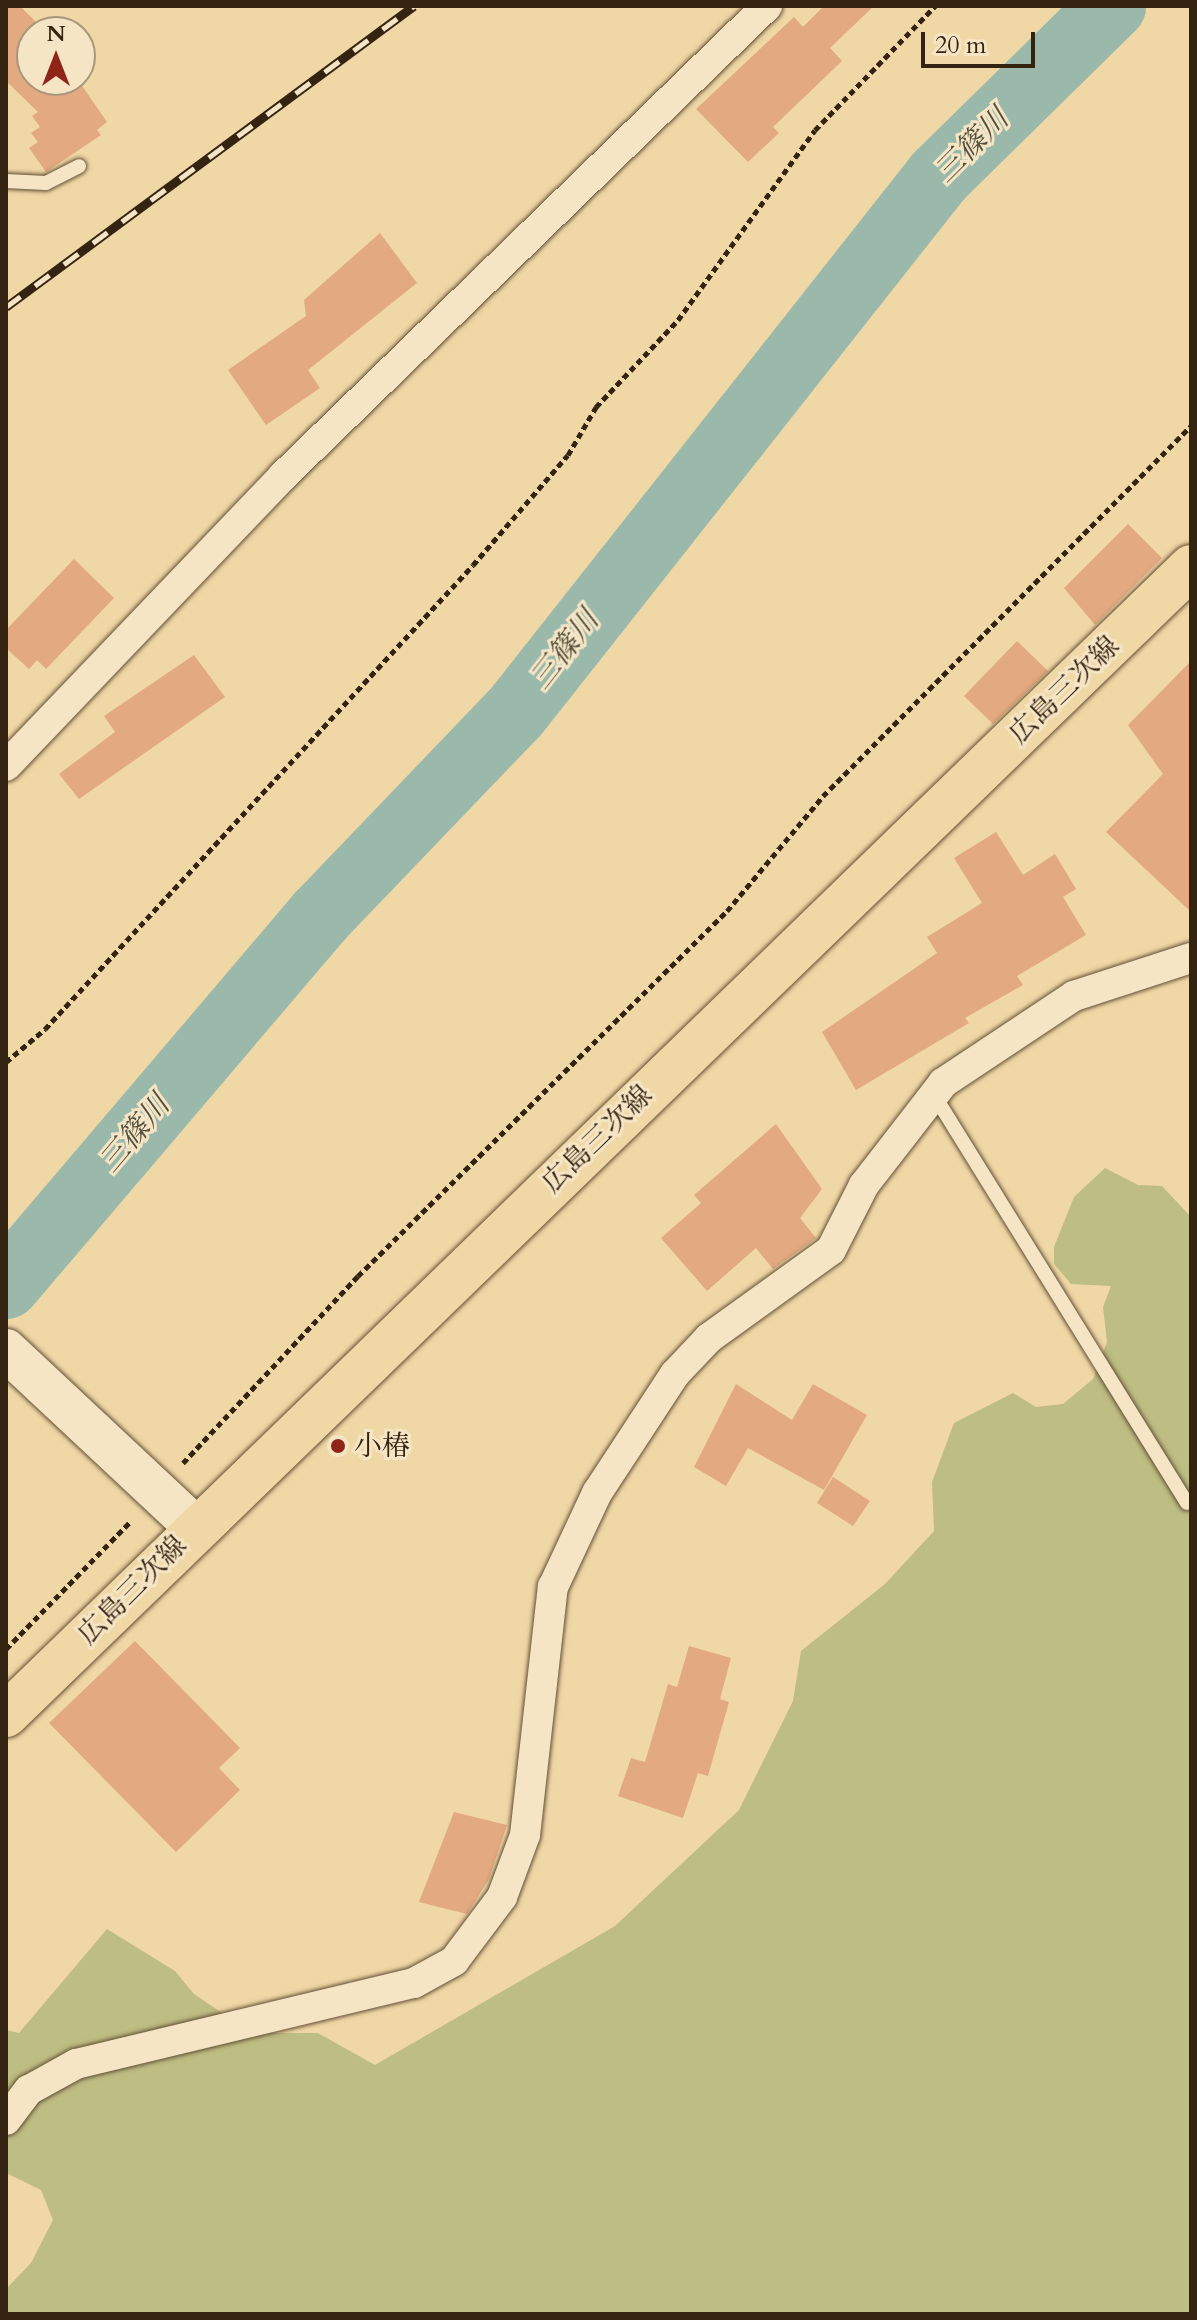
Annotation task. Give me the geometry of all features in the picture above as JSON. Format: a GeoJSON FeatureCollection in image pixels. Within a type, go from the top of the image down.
{"type":"FeatureCollection","features":[{"type":"Feature","properties":{"kind":"main road","name":"広島三次線"},"geometry":{"type":"LineString","coordinates":[[6,1715],[195,1527],[1191,567]]}},
{"type":"Feature","properties":{"kind":"street"},"geometry":{"type":"LineString","coordinates":[[6,766],[283,476],[767,6]]}},
{"type":"Feature","properties":{"kind":"street"},"geometry":{"type":"LineString","coordinates":[[6,2120],[29,2090],[76,2064],[414,1983],[454,1961],[478,1937],[525,1835],[546,1618],[597,1493],[675,1374],[709,1338],[831,1250],[864,1185],[934,1095],[987,1050],[1074,996],[1191,958]]}},
{"type":"Feature","properties":{"kind":"street"},"geometry":{"type":"LineString","coordinates":[[6,1350],[195,1527]]}},
{"type":"Feature","properties":{"kind":"lane"},"geometry":{"type":"LineString","coordinates":[[6,181],[46,183],[79,166]]}},
{"type":"Feature","properties":{"kind":"lane"},"geometry":{"type":"LineString","coordinates":[[934,1095],[1187,1503]]}},
{"type":"Feature","properties":{"kind":"path"},"geometry":{"type":"LineString","coordinates":[[6,1062],[45,1029],[473,565],[568,455],[596,407],[678,320],[815,130],[935,6]]}},
{"type":"Feature","properties":{"kind":"path"},"geometry":{"type":"LineString","coordinates":[[6,1649],[152,1484],[727,911],[823,796],[1191,426]]}},
{"type":"Feature","properties":{"kind":"shaded area"},"geometry":{"type":"Polygon","coordinates":[[[1105,1168],[1138,1185],[1162,1186],[1191,1217],[1191,2314],[6,2314],[6,2289],[31,2263],[53,2220],[41,2190],[6,2173],[6,2030],[19,2033],[107,1929],[175,1971],[194,1994],[252,2033],[318,2033],[375,2065],[615,1926],[739,1810],[793,1701],[801,1651],[885,1584],[934,1531],[932,1482],[954,1423],[1013,1393],[1036,1407],[1063,1404],[1093,1379],[1107,1342],[1103,1307],[1111,1286],[1071,1284],[1054,1264],[1054,1247],[1074,1197],[1105,1168]]]}},
{"type":"Feature","properties":{"kind":"building"},"geometry":{"type":"Polygon","coordinates":[[[6,6],[20,6],[30,16],[16,16],[16,91],[6,81],[6,6]]]}},
{"type":"Feature","properties":{"kind":"building"},"geometry":{"type":"Polygon","coordinates":[[[824,6],[874,6],[830,48],[842,61],[773,127],[779,133],[748,162],[696,109],[794,17],[803,27],[824,6]]]}},
{"type":"Feature","properties":{"kind":"building"},"geometry":{"type":"Polygon","coordinates":[[[21,96],[89,96],[107,122],[97,130],[101,135],[46,172],[29,148],[38,142],[31,133],[40,127],[32,116],[38,112],[21,96]]]}},
{"type":"Feature","properties":{"kind":"building"},"geometry":{"type":"Polygon","coordinates":[[[380,233],[417,283],[308,370],[320,388],[266,425],[228,370],[306,316],[304,300],[380,233]]]}},
{"type":"Feature","properties":{"kind":"building"},"geometry":{"type":"Polygon","coordinates":[[[1128,524],[1162,558],[1095,625],[1064,588],[1128,524]]]}},
{"type":"Feature","properties":{"kind":"building"},"geometry":{"type":"Polygon","coordinates":[[[74,559],[114,598],[46,669],[37,660],[29,669],[6,648],[6,630],[74,559]]]}},
{"type":"Feature","properties":{"kind":"building"},"geometry":{"type":"Polygon","coordinates":[[[1017,641],[1048,671],[993,724],[964,696],[1017,641]]]}},
{"type":"Feature","properties":{"kind":"building"},"geometry":{"type":"Polygon","coordinates":[[[194,655],[225,697],[79,799],[59,774],[115,732],[104,716],[194,655]]]}},
{"type":"Feature","properties":{"kind":"building"},"geometry":{"type":"Polygon","coordinates":[[[1191,661],[1191,912],[1106,832],[1163,774],[1128,725],[1191,661]]]}},
{"type":"Feature","properties":{"kind":"building"},"geometry":{"type":"Polygon","coordinates":[[[996,832],[1023,875],[1055,854],[1076,889],[1063,897],[1086,935],[1017,976],[1023,985],[965,1018],[969,1023],[856,1090],[822,1032],[937,953],[927,937],[982,903],[954,858],[996,832]]]}},
{"type":"Feature","properties":{"kind":"building"},"geometry":{"type":"Polygon","coordinates":[[[776,1124],[822,1189],[800,1218],[816,1238],[773,1269],[756,1248],[707,1291],[661,1238],[701,1203],[694,1195],[776,1124]]]}},
{"type":"Feature","properties":{"kind":"building"},"geometry":{"type":"Polygon","coordinates":[[[736,1384],[792,1420],[813,1384],[867,1415],[824,1490],[748,1448],[726,1486],[694,1467],[736,1384]]]}},
{"type":"Feature","properties":{"kind":"building"},"geometry":{"type":"Polygon","coordinates":[[[833,1477],[870,1501],[853,1526],[817,1503],[833,1477]]]}},
{"type":"Feature","properties":{"kind":"building"},"geometry":{"type":"Polygon","coordinates":[[[135,1641],[240,1748],[219,1768],[240,1790],[176,1852],[49,1723],[135,1641]]]}},
{"type":"Feature","properties":{"kind":"building"},"geometry":{"type":"Polygon","coordinates":[[[689,1646],[731,1658],[720,1699],[729,1702],[708,1776],[698,1773],[683,1818],[618,1796],[631,1758],[645,1762],[668,1684],[677,1687],[689,1646]]]}},
{"type":"Feature","properties":{"kind":"building"},"geometry":{"type":"Polygon","coordinates":[[[454,1812],[507,1825],[489,1879],[467,1914],[419,1902],[454,1812]]]}},
{"type":"Feature","properties":{"kind":"waterway","name":"三篠川"},"geometry":{"type":"LineString","coordinates":[[6,1285],[321,915],[515,713],[939,176],[1112,6]]}},
{"type":"Feature","properties":{"kind":"railway"},"geometry":{"type":"LineString","coordinates":[[6,307],[414,6]]}},
{"type":"Feature","properties":{"kind":"place","name":"小椿"},"geometry":{"type":"Point","coordinates":[338,1446]}}]}
